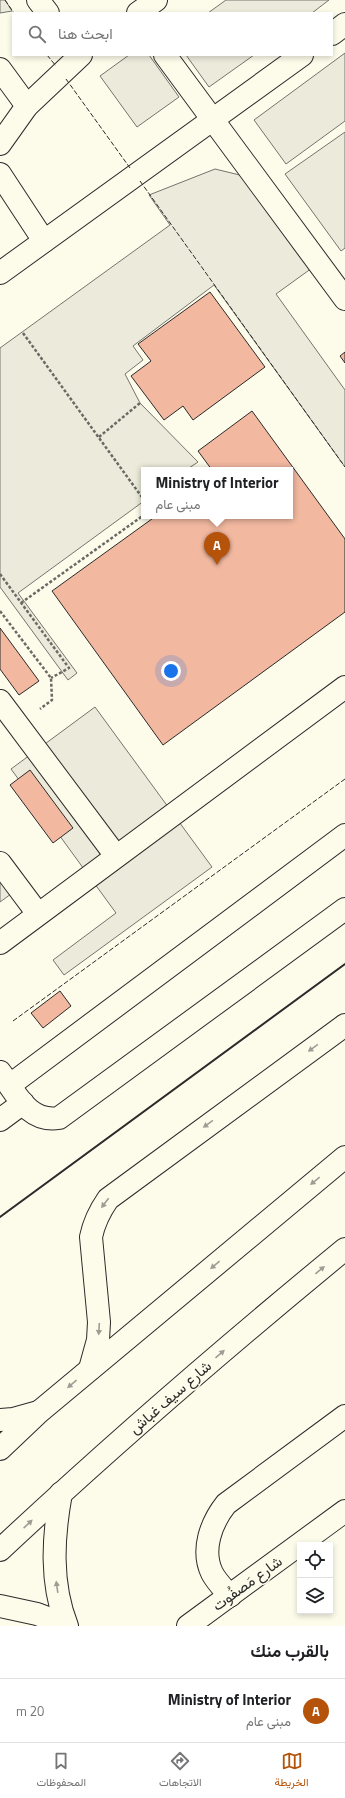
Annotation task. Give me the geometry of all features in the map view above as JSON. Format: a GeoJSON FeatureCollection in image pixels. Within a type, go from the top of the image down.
{"type":"FeatureCollection","features":[{"type":"Feature","properties":{"kind":"street"},"geometry":{"type":"LineString","coordinates":[[38,0],[47,12]]}},
{"type":"Feature","properties":{"kind":"street"},"geometry":{"type":"LineString","coordinates":[[139,12],[156,0]]}},
{"type":"Feature","properties":{"kind":"street"},"geometry":{"type":"LineString","coordinates":[[333,33],[345,24]]}},
{"type":"Feature","properties":{"kind":"street"},"geometry":{"type":"LineString","coordinates":[[0,144],[27,106],[79,56]]}},
{"type":"Feature","properties":{"kind":"street"},"geometry":{"type":"LineString","coordinates":[[166,56],[345,299]]}},
{"type":"Feature","properties":{"kind":"street"},"geometry":{"type":"LineString","coordinates":[[0,273],[135,174],[213,120],[301,56]]}},
{"type":"Feature","properties":{"kind":"street"},"geometry":{"type":"LineString","coordinates":[[0,69],[27,106]]}},
{"type":"Feature","properties":{"kind":"street"},"geometry":{"type":"LineString","coordinates":[[0,174],[44,241]]}},
{"type":"Feature","properties":{"kind":"street"},"geometry":{"type":"LineString","coordinates":[[0,943],[345,687]]}},
{"type":"Feature","properties":{"kind":"street"},"geometry":{"type":"LineString","coordinates":[[1,702],[116,856]]}},
{"type":"Feature","properties":{"kind":"street"},"geometry":{"type":"LineString","coordinates":[[345,835],[5,1079],[23,1103],[35,1115],[42,1118],[59,1118],[345,908]]}},
{"type":"Feature","properties":{"kind":"street"},"geometry":{"type":"LineString","coordinates":[[0,863],[38,914]]}},
{"type":"Feature","properties":{"kind":"street"},"geometry":{"type":"LineString","coordinates":[[90,1369],[98,1340],[99,1322],[91,1238],[93,1224],[99,1211],[108,1199],[345,1025]]}},
{"type":"Feature","properties":{"kind":"street"},"geometry":{"type":"LineString","coordinates":[[0,1120],[23,1103]]}},
{"type":"Feature","properties":{"kind":"street"},"geometry":{"type":"LineString","coordinates":[[0,1449],[39,1412],[345,1157]]}},
{"type":"Feature","properties":{"kind":"street","name":"شارع سيف غباش"},"geometry":{"type":"LineString","coordinates":[[0,1550],[61,1493],[254,1324],[345,1249]]}},
{"type":"Feature","properties":{"kind":"street"},"geometry":{"type":"LineString","coordinates":[[0,1420],[13,1419],[39,1412]]}},
{"type":"Feature","properties":{"kind":"street"},"geometry":{"type":"LineString","coordinates":[[230,1596],[212,1574],[208,1561],[210,1534],[218,1513],[226,1504],[345,1416]]}},
{"type":"Feature","properties":{"kind":"street"},"geometry":{"type":"LineString","coordinates":[[61,1493],[55,1526],[54,1559],[58,1593],[67,1626]]}},
{"type":"Feature","properties":{"kind":"street","name":"شارع مَصفُوت"},"geometry":{"type":"LineString","coordinates":[[188,1626],[345,1511]]}},
{"type":"Feature","properties":{"kind":"street"},"geometry":{"type":"LineString","coordinates":[[0,1606],[37,1614],[67,1626]]}},
{"type":"Feature","properties":{"kind":"path"},"geometry":{"type":"LineString","coordinates":[[23,332],[141,496]]}},
{"type":"Feature","properties":{"kind":"path"},"geometry":{"type":"LineString","coordinates":[[99,437],[140,403]]}},
{"type":"Feature","properties":{"kind":"path"},"geometry":{"type":"LineString","coordinates":[[21,602],[141,517]]}},
{"type":"Feature","properties":{"kind":"path"},"geometry":{"type":"LineString","coordinates":[[0,574],[69,668],[51,678]]}},
{"type":"Feature","properties":{"kind":"path"},"geometry":{"type":"LineString","coordinates":[[0,611],[51,678],[52,700],[18,725]]}},
{"type":"Feature","properties":{"kind":"shaded area"},"geometry":{"type":"Polygon","coordinates":[[[0,0],[5,0],[12,11],[0,13],[0,0]]]}},
{"type":"Feature","properties":{"kind":"shaded area"},"geometry":{"type":"Polygon","coordinates":[[[226,0],[329,0],[313,12],[209,12],[226,0]]]}},
{"type":"Feature","properties":{"kind":"shaded area"},"geometry":{"type":"Polygon","coordinates":[[[345,53],[345,121],[286,164],[254,120],[345,53]]]}},
{"type":"Feature","properties":{"kind":"shaded area"},"geometry":{"type":"Polygon","coordinates":[[[128,56],[150,56],[179,97],[137,127],[100,76],[128,56]]]}},
{"type":"Feature","properties":{"kind":"shaded area"},"geometry":{"type":"Polygon","coordinates":[[[187,56],[253,56],[209,87],[187,56]]]}},
{"type":"Feature","properties":{"kind":"shaded area"},"geometry":{"type":"Polygon","coordinates":[[[345,132],[345,248],[341,251],[285,174],[345,132]]]}},
{"type":"Feature","properties":{"kind":"shaded area"},"geometry":{"type":"Polygon","coordinates":[[[215,169],[248,177],[312,268],[276,294],[345,390],[345,467],[214,285],[133,346],[143,360],[125,374],[140,403],[198,462],[190,467],[141,467],[141,503],[18,593],[77,673],[68,680],[0,587],[0,348],[170,225],[149,195],[215,169]]]}},
{"type":"Feature","properties":{"kind":"shaded area"},"geometry":{"type":"Polygon","coordinates":[[[95,707],[212,867],[64,975],[53,960],[116,913],[11,769],[95,707]]]}},
{"type":"Feature","properties":{"kind":"shaded area"},"geometry":{"type":"Polygon","coordinates":[[[0,880],[11,894],[0,902],[0,880]]]}},
{"type":"Feature","properties":{"kind":"building"},"geometry":{"type":"Polygon","coordinates":[[[210,292],[265,367],[193,420],[183,406],[164,420],[131,376],[151,361],[138,344],[210,292]]]}},
{"type":"Feature","properties":{"kind":"building"},"geometry":{"type":"Polygon","coordinates":[[[345,352],[345,363],[340,356],[345,352]]]}},
{"type":"Feature","properties":{"kind":"building"},"geometry":{"type":"Polygon","coordinates":[[[252,411],[293,467],[210,467],[198,451],[252,411]]]}},
{"type":"Feature","properties":{"kind":"building"},"geometry":{"type":"Polygon","coordinates":[[[293,467],[345,539],[345,612],[163,745],[52,591],[152,519],[293,519],[293,467]]]}},
{"type":"Feature","properties":{"kind":"building"},"geometry":{"type":"Polygon","coordinates":[[[0,628],[39,681],[19,695],[0,669],[0,628]]]}},
{"type":"Feature","properties":{"kind":"building"},"geometry":{"type":"Polygon","coordinates":[[[30,770],[73,828],[53,843],[10,785],[30,770]]]}},
{"type":"Feature","properties":{"kind":"building"},"geometry":{"type":"Polygon","coordinates":[[[60,991],[71,1006],[43,1028],[31,1013],[60,991]]]}},
{"type":"Feature","properties":{"kind":"fence"},"geometry":{"type":"LineString","coordinates":[[5,0],[13,12]]}},
{"type":"Feature","properties":{"kind":"fence"},"geometry":{"type":"LineString","coordinates":[[48,56],[56,66]]}},
{"type":"Feature","properties":{"kind":"fence"},"geometry":{"type":"LineString","coordinates":[[66,79],[130,168]]}},
{"type":"Feature","properties":{"kind":"fence"},"geometry":{"type":"LineString","coordinates":[[140,181],[345,467]]}},
{"type":"Feature","properties":{"kind":"fence"},"geometry":{"type":"LineString","coordinates":[[13,1021],[345,779]]}},
{"type":"Feature","properties":{"kind":"wall"},"geometry":{"type":"LineString","coordinates":[[0,1217],[345,964]]}},
{"type":"Feature","properties":{"kind":"place","name":"Ministry of Interior"},"geometry":{"type":"Point","coordinates":[217,565]}}]}
